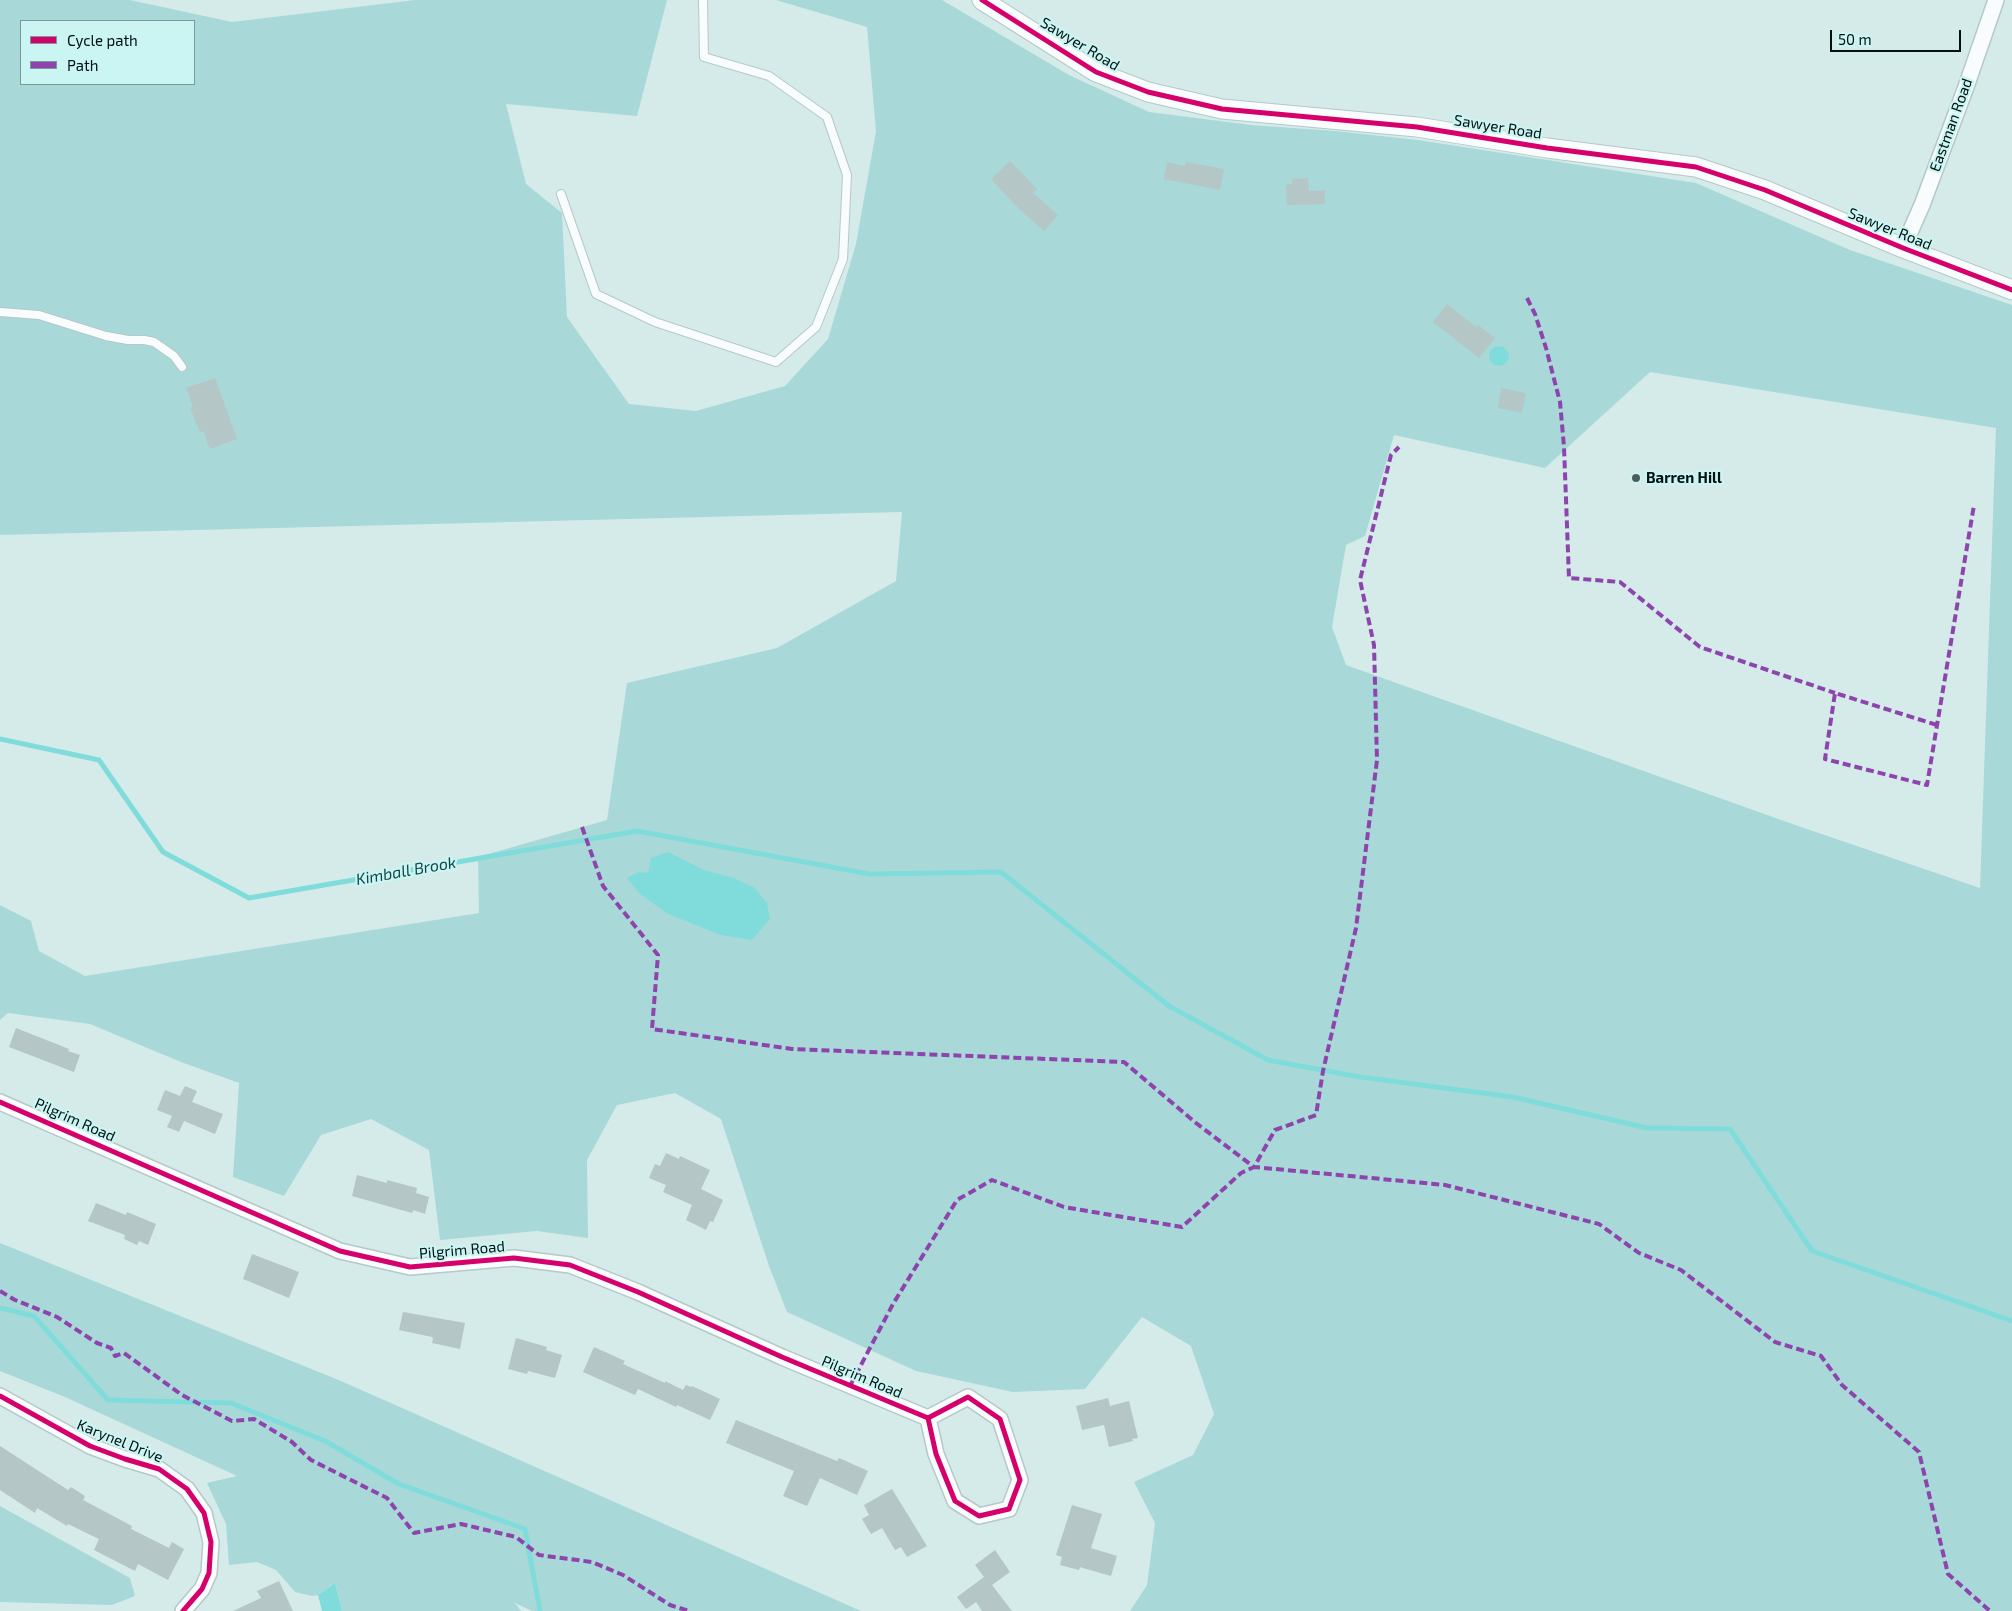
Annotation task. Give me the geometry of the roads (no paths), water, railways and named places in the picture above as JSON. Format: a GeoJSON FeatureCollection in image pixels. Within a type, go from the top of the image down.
{"type":"FeatureCollection","features":[{"type":"Feature","properties":{"kind":"street","name":"Sawyer Road"},"geometry":{"type":"LineString","coordinates":[[982,0],[1096,72],[1148,92],[1222,109],[1417,126],[1547,148],[1696,168],[1765,190],[1903,248],[2012,290]]}},
{"type":"Feature","properties":{"kind":"street","name":"Eastman Road"},"geometry":{"type":"LineString","coordinates":[[1903,248],[1922,205],[1996,0]]}},
{"type":"Feature","properties":{"kind":"street","name":"Pilgrim Road"},"geometry":{"type":"LineString","coordinates":[[0,1102],[340,1251],[410,1267],[514,1258],[570,1265],[638,1292],[782,1357],[928,1418]]}},
{"type":"Feature","properties":{"kind":"street","name":"Karynel Drive"},"geometry":{"type":"LineString","coordinates":[[0,1396],[90,1446],[160,1470],[187,1488],[204,1513],[211,1542],[209,1573],[202,1589],[183,1611]]}},
{"type":"Feature","properties":{"kind":"street"},"geometry":{"type":"LineString","coordinates":[[968,1397],[1000,1419],[1020,1480],[1009,1509],[979,1516],[955,1501],[936,1454],[928,1418],[968,1397]]}},
{"type":"Feature","properties":{"kind":"lane"},"geometry":{"type":"LineString","coordinates":[[561,194],[596,294],[655,322],[776,362],[816,327],[843,259],[848,176],[827,117],[769,76],[704,56],[704,0]]}},
{"type":"Feature","properties":{"kind":"lane"},"geometry":{"type":"LineString","coordinates":[[0,312],[39,315],[106,336],[154,342],[174,356],[182,367]]}},
{"type":"Feature","properties":{"kind":"water"},"geometry":{"type":"Polygon","coordinates":[[[1499,346],[1506,349],[1509,356],[1506,363],[1499,366],[1492,363],[1489,356],[1492,349],[1499,346]]]}},
{"type":"Feature","properties":{"kind":"water"},"geometry":{"type":"Polygon","coordinates":[[[668,852],[704,870],[734,878],[755,888],[767,903],[770,919],[752,940],[721,935],[668,914],[640,894],[627,878],[638,872],[648,873],[651,858],[668,852]]]}},
{"type":"Feature","properties":{"kind":"water"},"geometry":{"type":"Polygon","coordinates":[[[335,1583],[342,1611],[322,1611],[318,1595],[335,1583]]]}},
{"type":"Feature","properties":{"kind":"waterway","name":"Kimball Brook"},"geometry":{"type":"LineString","coordinates":[[0,739],[99,760],[163,852],[249,898],[637,831],[869,874],[1001,872],[1169,1006],[1268,1060],[1360,1077],[1513,1097],[1647,1128],[1730,1129],[1812,1251],[2012,1321]]}},
{"type":"Feature","properties":{"kind":"waterway"},"geometry":{"type":"LineString","coordinates":[[0,1308],[34,1316],[108,1400],[231,1403],[325,1441],[399,1484],[525,1529],[540,1611]]}},
{"type":"Feature","properties":{"kind":"place","name":"Barren Hill"},"geometry":{"type":"Point","coordinates":[1636,478]}}]}
